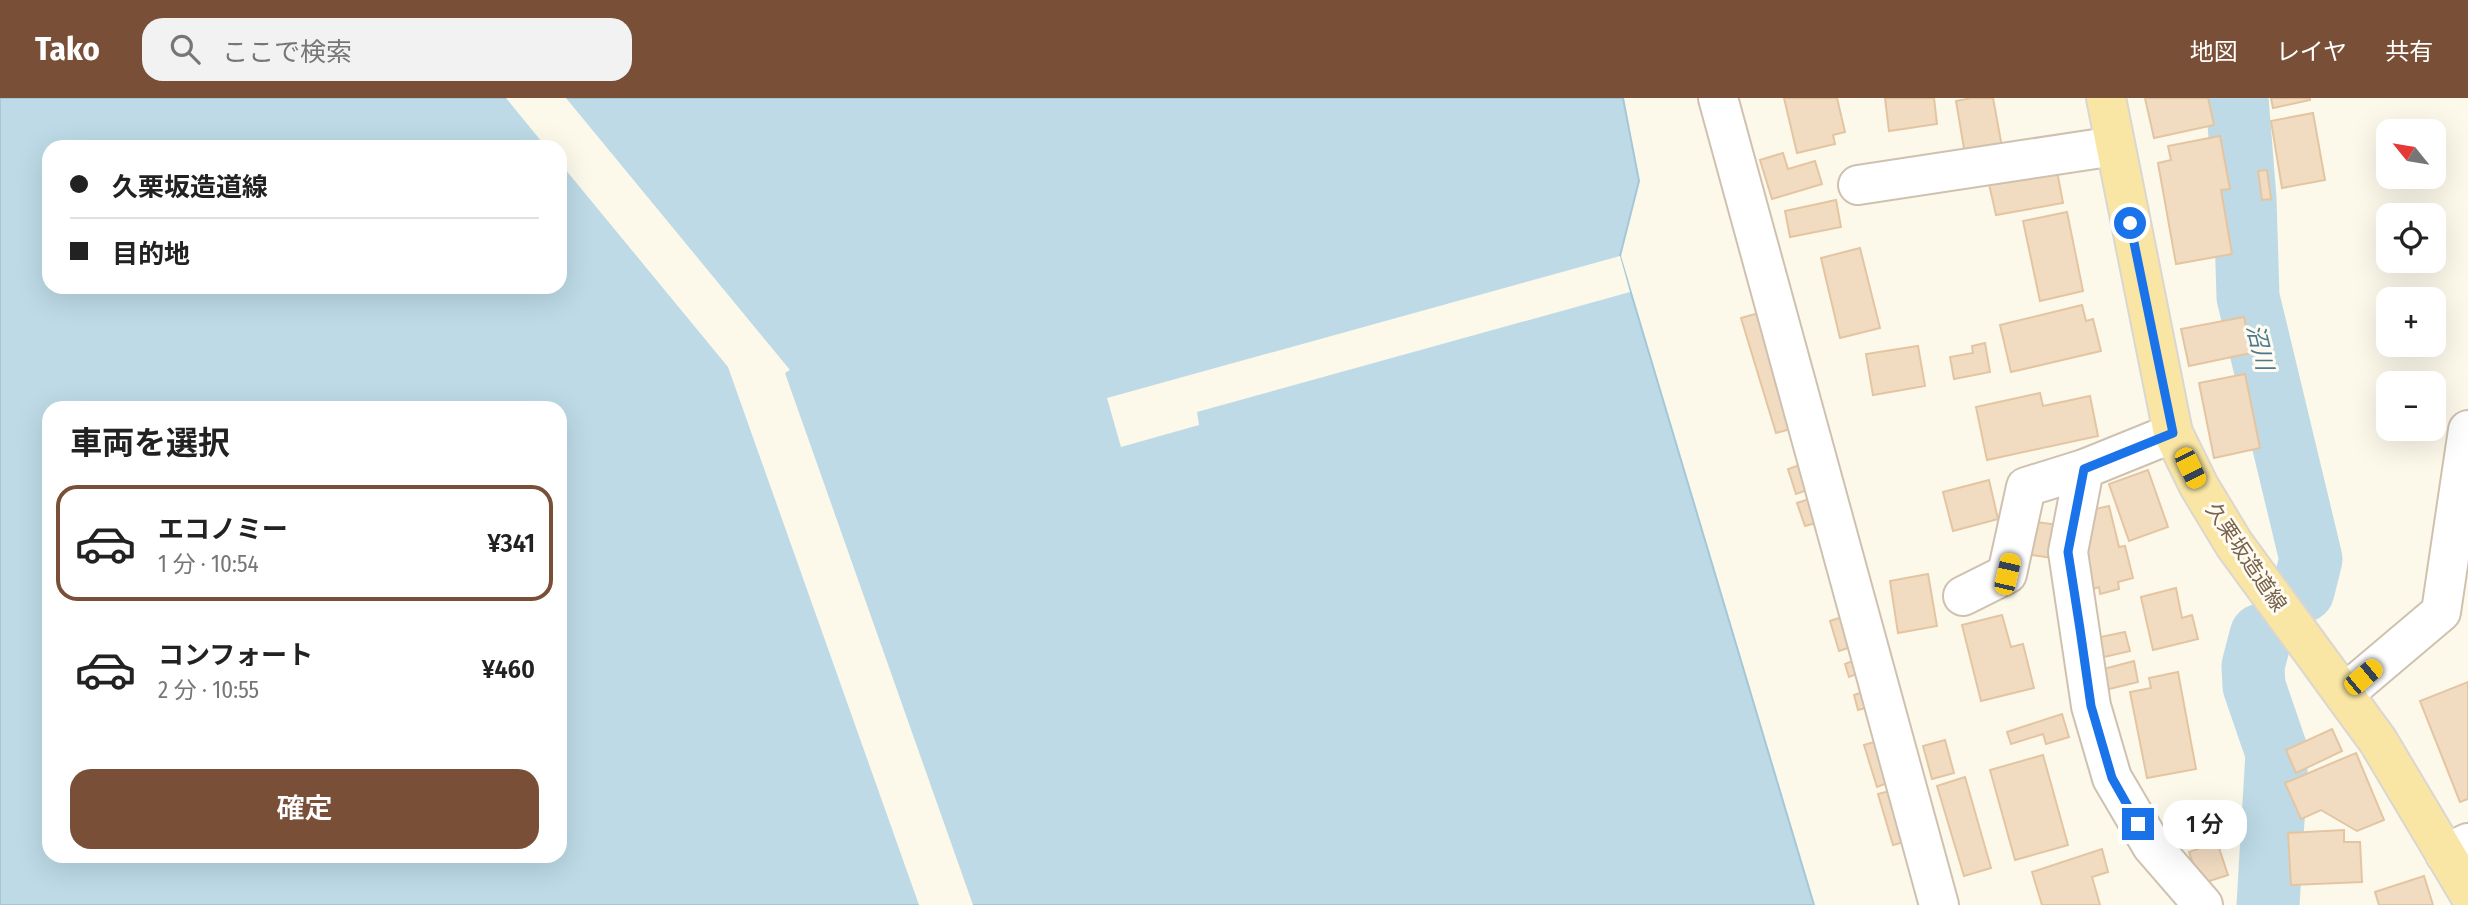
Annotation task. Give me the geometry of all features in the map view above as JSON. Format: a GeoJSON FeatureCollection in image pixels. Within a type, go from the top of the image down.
{"type":"FeatureCollection","features":[{"type":"Feature","properties":{"kind":"main road","name":"久栗坂造道線"},"geometry":{"type":"LineString","coordinates":[[2106,98],[2173,433],[2199,486],[2234,544],[2457,848],[2468,892]]}},
{"type":"Feature","properties":{"kind":"street"},"geometry":{"type":"LineString","coordinates":[[1718,98],[1938,905]]}},
{"type":"Feature","properties":{"kind":"street"},"geometry":{"type":"LineString","coordinates":[[1858,185],[2115,146]]}},
{"type":"Feature","properties":{"kind":"street"},"geometry":{"type":"LineString","coordinates":[[1963,596],[2007,574],[2026,487],[2084,469],[2173,433]]}},
{"type":"Feature","properties":{"kind":"street"},"geometry":{"type":"LineString","coordinates":[[2344,694],[2441,612],[2467,449]]}},
{"type":"Feature","properties":{"kind":"street"},"geometry":{"type":"LineString","coordinates":[[2084,469],[2068,552],[2091,706],[2112,778],[2152,846],[2203,905]]}},
{"type":"Feature","properties":{"kind":"water"},"geometry":{"type":"Polygon","coordinates":[[[0,98],[1623,98],[1639,181],[1620,256],[1814,905],[0,905],[0,98]]]}},
{"type":"Feature","properties":{"kind":"pier"},"geometry":{"type":"Polygon","coordinates":[[[506,98],[566,98],[790,370],[785,373],[973,905],[919,905],[728,367],[567,172],[567,140],[540,140],[506,98]]]}},
{"type":"Feature","properties":{"kind":"pier"},"geometry":{"type":"Polygon","coordinates":[[[1620,256],[1630,292],[1197,412],[1199,425],[1121,447],[1107,398],[1620,256]]]}},
{"type":"Feature","properties":{"kind":"building"},"geometry":{"type":"Polygon","coordinates":[[[1784,98],[1837,98],[1845,132],[1833,135],[1835,144],[1797,153],[1784,98]]]}},
{"type":"Feature","properties":{"kind":"building"},"geometry":{"type":"Polygon","coordinates":[[[1885,98],[1934,98],[1937,124],[1889,131],[1885,98]]]}},
{"type":"Feature","properties":{"kind":"building"},"geometry":{"type":"Polygon","coordinates":[[[1993,98],[2002,147],[1965,154],[1956,101],[1993,98]]]}},
{"type":"Feature","properties":{"kind":"building"},"geometry":{"type":"Polygon","coordinates":[[[2145,98],[2208,98],[2214,125],[2154,138],[2145,98]]]}},
{"type":"Feature","properties":{"kind":"building"},"geometry":{"type":"Polygon","coordinates":[[[2271,98],[2310,98],[2310,100],[2273,108],[2271,98]]]}},
{"type":"Feature","properties":{"kind":"building"},"geometry":{"type":"Polygon","coordinates":[[[2313,113],[2325,180],[2282,188],[2271,121],[2313,113]]]}},
{"type":"Feature","properties":{"kind":"building"},"geometry":{"type":"Polygon","coordinates":[[[2220,136],[2230,189],[2221,190],[2232,254],[2176,264],[2158,163],[2171,160],[2168,146],[2220,136]]]}},
{"type":"Feature","properties":{"kind":"building"},"geometry":{"type":"Polygon","coordinates":[[[1783,153],[1788,169],[1815,161],[1822,184],[1772,199],[1760,160],[1783,153]]]}},
{"type":"Feature","properties":{"kind":"building"},"geometry":{"type":"Polygon","coordinates":[[[2267,170],[2271,199],[2262,200],[2258,171],[2267,170]]]}},
{"type":"Feature","properties":{"kind":"building"},"geometry":{"type":"Polygon","coordinates":[[[2057,171],[2063,203],[1996,215],[1989,184],[2057,171]]]}},
{"type":"Feature","properties":{"kind":"building"},"geometry":{"type":"Polygon","coordinates":[[[1836,200],[1841,227],[1790,237],[1785,211],[1836,200]]]}},
{"type":"Feature","properties":{"kind":"building"},"geometry":{"type":"Polygon","coordinates":[[[2067,212],[2083,291],[2040,301],[2023,221],[2067,212]]]}},
{"type":"Feature","properties":{"kind":"building"},"geometry":{"type":"Polygon","coordinates":[[[1860,248],[1880,328],[1840,338],[1821,258],[1860,248]]]}},
{"type":"Feature","properties":{"kind":"building"},"geometry":{"type":"Polygon","coordinates":[[[2082,305],[2086,321],[2093,319],[2101,351],[2011,372],[2000,325],[2082,305]]]}},
{"type":"Feature","properties":{"kind":"building"},"geometry":{"type":"Polygon","coordinates":[[[1759,313],[1794,428],[1776,433],[1741,318],[1759,313]]]}},
{"type":"Feature","properties":{"kind":"building"},"geometry":{"type":"Polygon","coordinates":[[[2244,317],[2251,353],[2189,366],[2181,329],[2244,317]]]}},
{"type":"Feature","properties":{"kind":"building"},"geometry":{"type":"Polygon","coordinates":[[[1985,343],[1990,372],[1954,379],[1950,357],[1973,353],[1972,346],[1985,343]]]}},
{"type":"Feature","properties":{"kind":"building"},"geometry":{"type":"Polygon","coordinates":[[[1918,346],[1925,386],[1873,395],[1866,354],[1918,346]]]}},
{"type":"Feature","properties":{"kind":"building"},"geometry":{"type":"Polygon","coordinates":[[[2245,374],[2260,448],[2214,458],[2199,383],[2245,374]]]}},
{"type":"Feature","properties":{"kind":"building"},"geometry":{"type":"Polygon","coordinates":[[[2040,393],[2043,406],[2090,396],[2098,436],[1987,460],[1976,407],[2040,393]]]}},
{"type":"Feature","properties":{"kind":"building"},"geometry":{"type":"Polygon","coordinates":[[[1805,463],[1813,488],[1796,494],[1788,469],[1805,463]]]}},
{"type":"Feature","properties":{"kind":"building"},"geometry":{"type":"Polygon","coordinates":[[[2148,470],[2168,527],[2129,541],[2109,484],[2148,470]]]}},
{"type":"Feature","properties":{"kind":"building"},"geometry":{"type":"Polygon","coordinates":[[[1989,480],[1998,519],[1953,531],[1943,492],[1989,480]]]}},
{"type":"Feature","properties":{"kind":"building"},"geometry":{"type":"Polygon","coordinates":[[[1816,497],[1823,521],[1805,526],[1797,503],[1816,497]]]}},
{"type":"Feature","properties":{"kind":"building"},"geometry":{"type":"Polygon","coordinates":[[[2109,506],[2119,547],[2125,546],[2133,578],[2118,582],[2119,589],[2100,594],[2099,587],[2087,591],[2088,523],[2091,510],[2109,506]]]}},
{"type":"Feature","properties":{"kind":"building"},"geometry":{"type":"Polygon","coordinates":[[[2030,521],[2058,525],[2053,558],[2025,554],[2030,521]]]}},
{"type":"Feature","properties":{"kind":"building"},"geometry":{"type":"Polygon","coordinates":[[[1928,574],[1937,626],[1898,633],[1890,581],[1928,574]]]}},
{"type":"Feature","properties":{"kind":"building"},"geometry":{"type":"Polygon","coordinates":[[[2176,588],[2182,618],[2192,615],[2198,639],[2153,650],[2141,597],[2176,588]]]}},
{"type":"Feature","properties":{"kind":"building"},"geometry":{"type":"Polygon","coordinates":[[[1848,615],[1857,645],[1839,651],[1830,621],[1848,615]]]}},
{"type":"Feature","properties":{"kind":"building"},"geometry":{"type":"Polygon","coordinates":[[[2002,615],[2011,647],[2023,644],[2034,688],[1981,701],[1962,625],[2002,615]]]}},
{"type":"Feature","properties":{"kind":"building"},"geometry":{"type":"Polygon","coordinates":[[[2125,632],[2130,651],[2095,659],[2091,639],[2125,632]]]}},
{"type":"Feature","properties":{"kind":"building"},"geometry":{"type":"Polygon","coordinates":[[[1859,658],[1864,671],[1849,677],[1845,664],[1859,658]]]}},
{"type":"Feature","properties":{"kind":"building"},"geometry":{"type":"Polygon","coordinates":[[[2134,661],[2138,682],[2105,690],[2100,670],[2134,661]]]}},
{"type":"Feature","properties":{"kind":"building"},"geometry":{"type":"Polygon","coordinates":[[[2178,672],[2196,769],[2147,778],[2130,692],[2151,688],[2149,678],[2178,672]]]}},
{"type":"Feature","properties":{"kind":"building"},"geometry":{"type":"Polygon","coordinates":[[[2468,682],[2468,799],[2460,802],[2420,701],[2468,682]]]}},
{"type":"Feature","properties":{"kind":"building"},"geometry":{"type":"Polygon","coordinates":[[[1869,690],[1873,706],[1858,710],[1854,695],[1869,690]]]}},
{"type":"Feature","properties":{"kind":"building"},"geometry":{"type":"Polygon","coordinates":[[[2062,714],[2069,737],[2046,744],[2043,734],[2011,744],[2007,732],[2062,714]]]}},
{"type":"Feature","properties":{"kind":"building"},"geometry":{"type":"Polygon","coordinates":[[[2332,729],[2342,751],[2296,773],[2286,750],[2332,729]]]}},
{"type":"Feature","properties":{"kind":"building"},"geometry":{"type":"Polygon","coordinates":[[[1881,740],[1893,781],[1877,787],[1864,745],[1881,740]]]}},
{"type":"Feature","properties":{"kind":"building"},"geometry":{"type":"Polygon","coordinates":[[[1945,740],[1954,773],[1932,779],[1923,746],[1945,740]]]}},
{"type":"Feature","properties":{"kind":"building"},"geometry":{"type":"Polygon","coordinates":[[[2356,753],[2384,820],[2357,831],[2321,810],[2301,819],[2285,783],[2356,753]]]}},
{"type":"Feature","properties":{"kind":"building"},"geometry":{"type":"Polygon","coordinates":[[[2043,755],[2068,845],[2015,860],[1990,770],[2043,755]]]}},
{"type":"Feature","properties":{"kind":"building"},"geometry":{"type":"Polygon","coordinates":[[[1965,777],[1991,868],[1964,876],[1937,786],[1965,777]]]}},
{"type":"Feature","properties":{"kind":"building"},"geometry":{"type":"Polygon","coordinates":[[[1898,789],[1912,840],[1893,845],[1878,794],[1898,789]]]}},
{"type":"Feature","properties":{"kind":"building"},"geometry":{"type":"Polygon","coordinates":[[[2344,830],[2344,842],[2360,842],[2362,882],[2291,885],[2288,833],[2344,830]]]}},
{"type":"Feature","properties":{"kind":"building"},"geometry":{"type":"Polygon","coordinates":[[[2217,842],[2228,875],[2200,884],[2189,852],[2217,842]]]}},
{"type":"Feature","properties":{"kind":"building"},"geometry":{"type":"Polygon","coordinates":[[[2102,849],[2108,872],[2092,877],[2100,905],[2042,905],[2032,872],[2102,849]]]}},
{"type":"Feature","properties":{"kind":"building"},"geometry":{"type":"Polygon","coordinates":[[[2424,876],[2433,905],[2379,905],[2375,892],[2424,876]]]}},
{"type":"Feature","properties":{"kind":"waterway","name":"沼川"},"geometry":{"type":"LineString","coordinates":[[2237,98],[2245,199],[2248,297],[2311,559],[2303,591]]}},
{"type":"Feature","properties":{"kind":"waterway","name":"沼川"},"geometry":{"type":"LineString","coordinates":[[2261,635],[2253,666],[2254,686],[2277,753],[2268,905]]}},
{"type":"Feature","properties":{"kind":"route"},"geometry":{"type":"LineString","coordinates":[[2130,223],[2173,433],[2084,469],[2068,552],[2091,706],[2112,778],[2138,824]]}}]}
